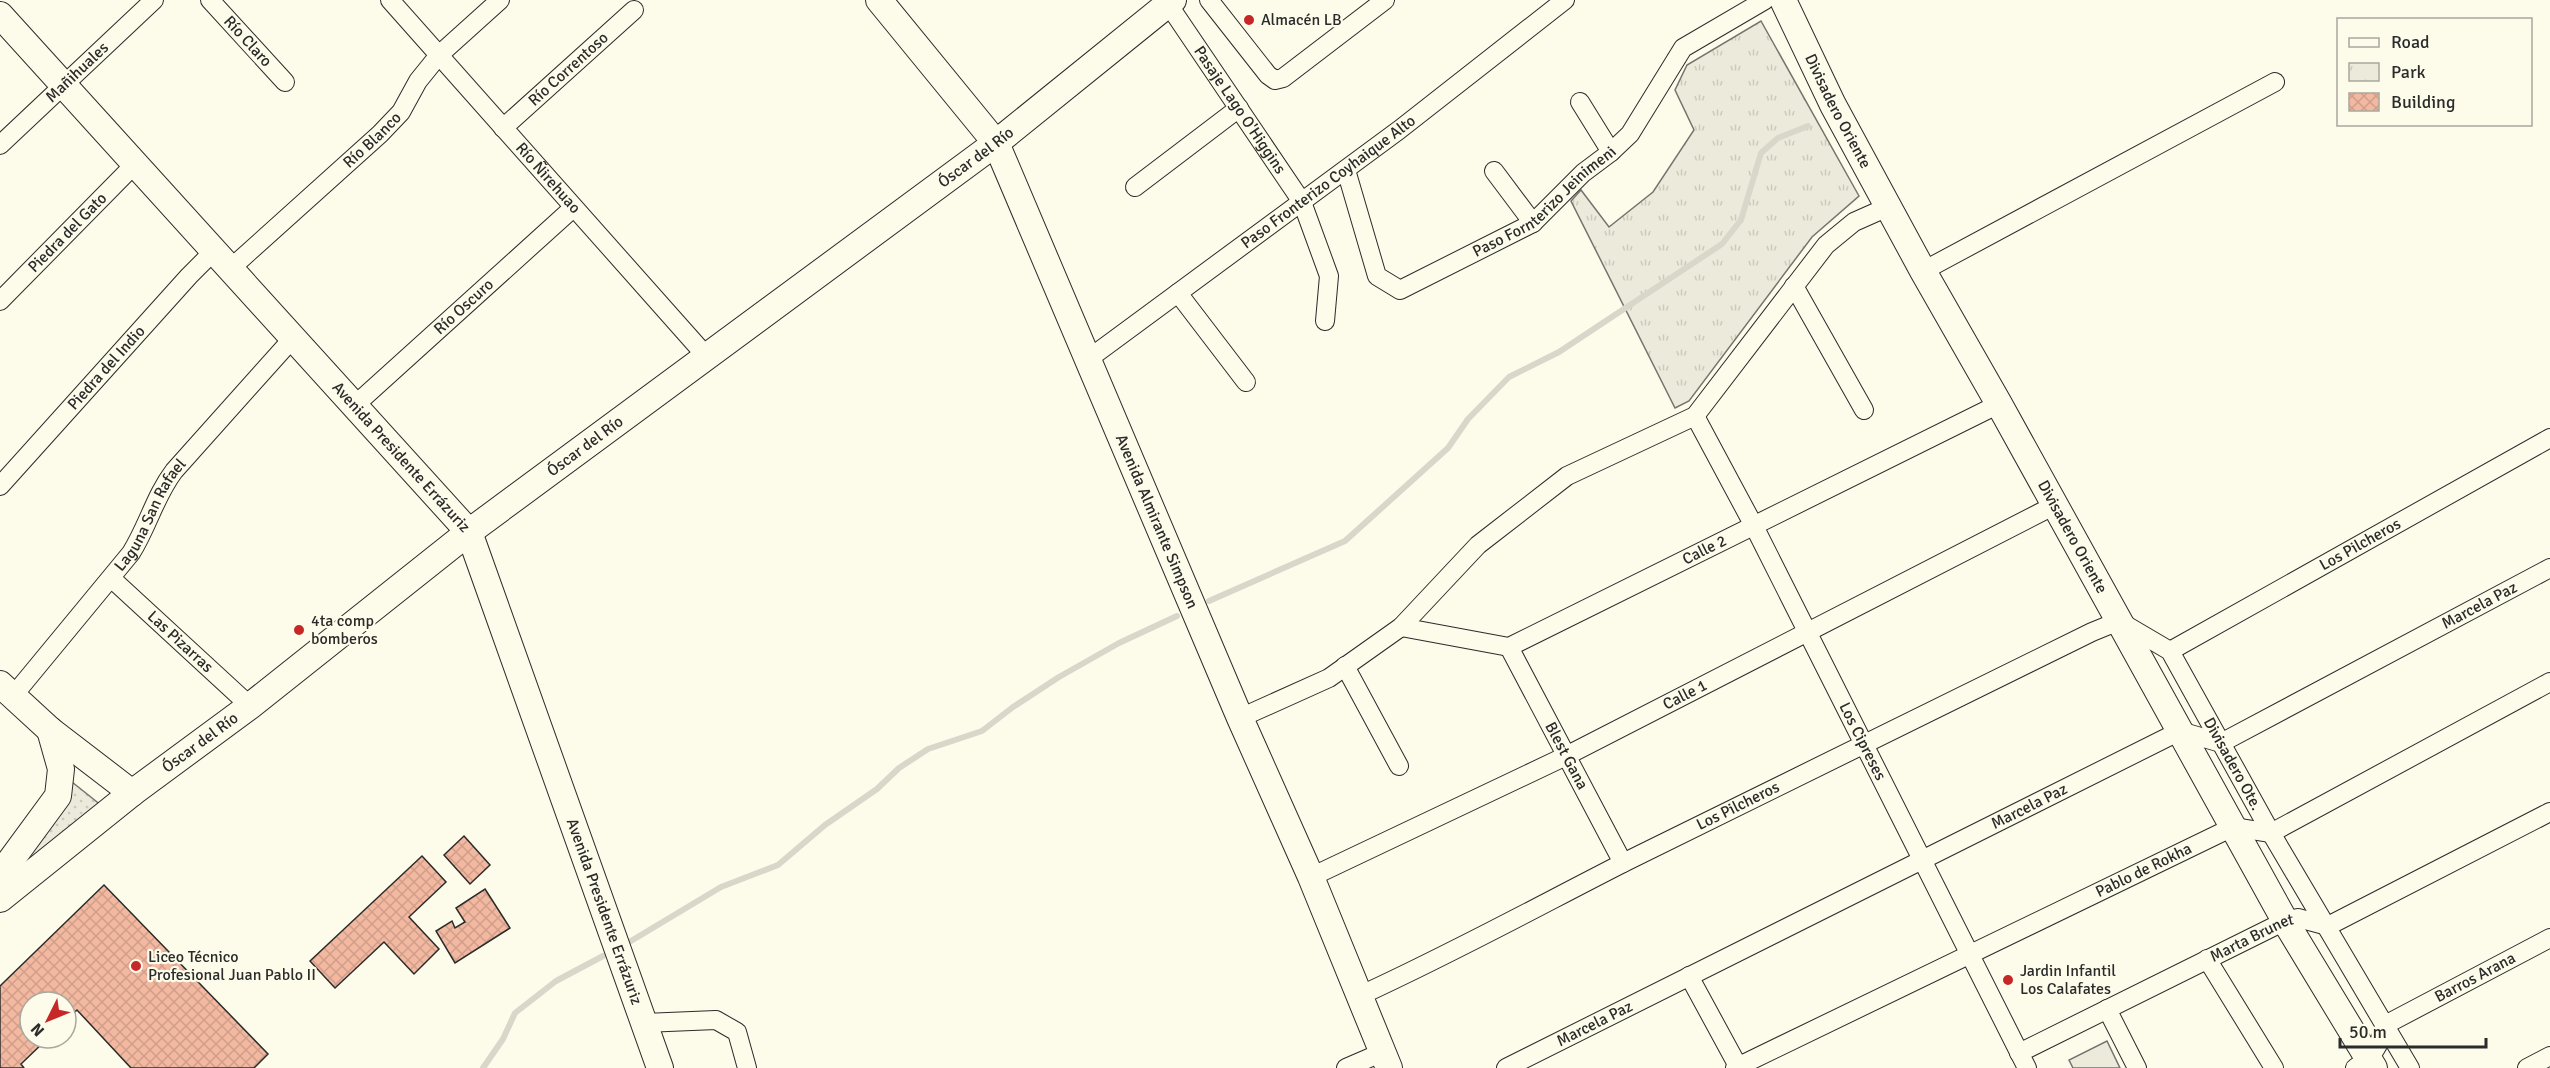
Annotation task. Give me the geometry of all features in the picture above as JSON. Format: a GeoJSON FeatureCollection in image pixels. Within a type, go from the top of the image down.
{"type":"FeatureCollection","features":[{"type":"Feature","properties":{"kind":"street","name":"Mañihuales"},"geometry":{"type":"LineString","coordinates":[[0,145],[154,0]]}},
{"type":"Feature","properties":{"kind":"street","name":"Río Claro"},"geometry":{"type":"LineString","coordinates":[[210,0],[285,81]]}},
{"type":"Feature","properties":{"kind":"street","name":"Río Ñirehuao"},"geometry":{"type":"LineString","coordinates":[[390,0],[707,357]]}},
{"type":"Feature","properties":{"kind":"street","name":"Río Blanco"},"geometry":{"type":"LineString","coordinates":[[222,260],[380,134],[401,112],[418,81],[439,55],[500,0]]}},
{"type":"Feature","properties":{"kind":"street","name":"Avenida Almirante Simpson"},"geometry":{"type":"LineString","coordinates":[[879,0],[996,142],[1240,718],[1311,878],[1386,1060]]}},
{"type":"Feature","properties":{"kind":"street"},"geometry":{"type":"LineString","coordinates":[[1209,0],[1268,75],[1275,80],[1283,78],[1385,0]]}},
{"type":"Feature","properties":{"kind":"street","name":"Paso Fronterizo Coyhaique Alto"},"geometry":{"type":"LineString","coordinates":[[1087,360],[1346,170],[1565,0]]}},
{"type":"Feature","properties":{"kind":"street","name":"Paso Fornterizo Jeinimeni"},"geometry":{"type":"LineString","coordinates":[[1346,170],[1377,276],[1400,290],[1533,223],[1583,173],[1630,134],[1683,48],[1765,0]]}},
{"type":"Feature","properties":{"kind":"street","name":"Divisadero Oriente"},"geometry":{"type":"LineString","coordinates":[[1783,0],[1833,105],[1890,206],[1923,271],[2366,1065]]}},
{"type":"Feature","properties":{"kind":"street","name":"Óscar del Río"},"geometry":{"type":"LineString","coordinates":[[0,899],[132,793],[250,706],[469,532],[996,142],[1170,2]]}},
{"type":"Feature","properties":{"kind":"street","name":"Pasaje Lago O'Higgins"},"geometry":{"type":"LineString","coordinates":[[1170,2],[1302,202],[1329,276],[1325,321]]}},
{"type":"Feature","properties":{"kind":"street","name":"Río Correntoso"},"geometry":{"type":"LineString","coordinates":[[503,128],[634,10]]}},
{"type":"Feature","properties":{"kind":"street","name":"Avenida Presidente Errázuriz"},"geometry":{"type":"LineString","coordinates":[[0,15],[469,532],[660,1068]]}},
{"type":"Feature","properties":{"kind":"street"},"geometry":{"type":"LineString","coordinates":[[1923,271],[2275,82]]}},
{"type":"Feature","properties":{"kind":"street"},"geometry":{"type":"LineString","coordinates":[[1580,102],[1611,152]]}},
{"type":"Feature","properties":{"kind":"street"},"geometry":{"type":"LineString","coordinates":[[1135,187],[1239,108]]}},
{"type":"Feature","properties":{"kind":"street","name":"Piedra del Gato"},"geometry":{"type":"LineString","coordinates":[[0,302],[135,164]]}},
{"type":"Feature","properties":{"kind":"street"},"geometry":{"type":"LineString","coordinates":[[1494,171],[1533,223]]}},
{"type":"Feature","properties":{"kind":"street"},"geometry":{"type":"LineString","coordinates":[[1240,718],[1329,678],[1401,627],[1478,544],[1567,476],[1695,416],[1826,245],[1854,222],[1890,206]]}},
{"type":"Feature","properties":{"kind":"street","name":"Río Oscuro"},"geometry":{"type":"LineString","coordinates":[[354,406],[573,208]]}},
{"type":"Feature","properties":{"kind":"street","name":"Piedra del Indio"},"geometry":{"type":"LineString","coordinates":[[1,484],[189,276],[222,260]]}},
{"type":"Feature","properties":{"kind":"street"},"geometry":{"type":"LineString","coordinates":[[1794,286],[1864,410]]}},
{"type":"Feature","properties":{"kind":"street"},"geometry":{"type":"LineString","coordinates":[[1178,293],[1246,381]]}},
{"type":"Feature","properties":{"kind":"street","name":"Laguna San Rafael"},"geometry":{"type":"LineString","coordinates":[[6,690],[111,578],[146,529],[160,490],[174,471],[293,338]]}},
{"type":"Feature","properties":{"kind":"street","name":"Calle 2"},"geometry":{"type":"LineString","coordinates":[[1509,647],[1999,404]]}},
{"type":"Feature","properties":{"kind":"street","name":"Los Cipreses"},"geometry":{"type":"LineString","coordinates":[[1695,416],[1754,526],[2023,1060]]}},
{"type":"Feature","properties":{"kind":"street","name":"Los Pilcheros"},"geometry":{"type":"LineString","coordinates":[[2170,651],[2550,438]]}},
{"type":"Feature","properties":{"kind":"street","name":"Calle 1"},"geometry":{"type":"LineString","coordinates":[[1311,878],[1566,756],[2055,505]]}},
{"type":"Feature","properties":{"kind":"street","name":"Marcela Paz"},"geometry":{"type":"LineString","coordinates":[[2220,743],[2550,568]]}},
{"type":"Feature","properties":{"kind":"street","name":"Las Pizarras"},"geometry":{"type":"LineString","coordinates":[[111,578],[250,706]]}},
{"type":"Feature","properties":{"kind":"street"},"geometry":{"type":"LineString","coordinates":[[2119,621],[2170,651]]}},
{"type":"Feature","properties":{"kind":"street","name":"Los Pilcheros"},"geometry":{"type":"LineString","coordinates":[[1359,996],[1408,974],[1623,863],[2092,632],[2119,621]]}},
{"type":"Feature","properties":{"kind":"street"},"geometry":{"type":"LineString","coordinates":[[1401,627],[1509,647]]}},
{"type":"Feature","properties":{"kind":"street","name":"Blest Gana"},"geometry":{"type":"LineString","coordinates":[[1509,647],[1623,863]]}},
{"type":"Feature","properties":{"kind":"street","name":"Divisadero Ote."},"geometry":{"type":"LineString","coordinates":[[2170,651],[2271,833],[2328,926]]}},
{"type":"Feature","properties":{"kind":"street"},"geometry":{"type":"LineString","coordinates":[[1345,666],[1399,766]]}},
{"type":"Feature","properties":{"kind":"street"},"geometry":{"type":"LineString","coordinates":[[2234,827],[2271,833],[2550,682]]}},
{"type":"Feature","properties":{"kind":"street"},"geometry":{"type":"LineString","coordinates":[[6,690],[50,730],[132,793]]}},
{"type":"Feature","properties":{"kind":"street"},"geometry":{"type":"LineString","coordinates":[[0,875],[58,796],[62,769],[50,730]]}},
{"type":"Feature","properties":{"kind":"street"},"geometry":{"type":"LineString","coordinates":[[2180,731],[2220,743]]}},
{"type":"Feature","properties":{"kind":"street","name":"Marcela Paz"},"geometry":{"type":"LineString","coordinates":[[1506,1068],[2180,731]]}},
{"type":"Feature","properties":{"kind":"street"},"geometry":{"type":"LineString","coordinates":[[2410,1068],[2328,926],[2550,812]]}},
{"type":"Feature","properties":{"kind":"street","name":"Pablo de Rokha"},"geometry":{"type":"LineString","coordinates":[[1737,1067],[2234,827]]}},
{"type":"Feature","properties":{"kind":"street","name":"Marta Brunet"},"geometry":{"type":"LineString","coordinates":[[2023,1060],[2107,1009],[2285,921],[2298,918],[2328,926]]}},
{"type":"Feature","properties":{"kind":"street","name":"Barros Arana"},"geometry":{"type":"LineString","coordinates":[[2385,1025],[2550,938]]}},
{"type":"Feature","properties":{"kind":"street"},"geometry":{"type":"LineString","coordinates":[[2207,959],[2274,1068]]}},
{"type":"Feature","properties":{"kind":"street"},"geometry":{"type":"LineString","coordinates":[[1689,976],[1737,1067]]}},
{"type":"Feature","properties":{"kind":"street"},"geometry":{"type":"LineString","coordinates":[[2107,1009],[2138,1068]]}},
{"type":"Feature","properties":{"kind":"street"},"geometry":{"type":"LineString","coordinates":[[644,1023],[716,1020],[737,1032],[747,1068]]}},
{"type":"Feature","properties":{"kind":"street"},"geometry":{"type":"LineString","coordinates":[[2366,1065],[2380,1043],[2385,1025]]}},
{"type":"Feature","properties":{"kind":"street"},"geometry":{"type":"LineString","coordinates":[[2527,1068],[2550,1056]]}},
{"type":"Feature","properties":{"kind":"street"},"geometry":{"type":"LineString","coordinates":[[1346,1068],[1386,1060]]}},
{"type":"Feature","properties":{"kind":"green space"},"geometry":{"type":"Polygon","coordinates":[[[1761,21],[1859,196],[1812,237],[1689,401],[1675,408],[1571,201],[1581,190],[1609,227],[1653,192],[1694,130],[1675,90],[1687,65],[1761,21]]]}},
{"type":"Feature","properties":{"kind":"green space"},"geometry":{"type":"Polygon","coordinates":[[[72,782],[102,806],[11,881],[72,782]]]}},
{"type":"Feature","properties":{"kind":"green space"},"geometry":{"type":"Polygon","coordinates":[[[2107,1041],[2120,1068],[2073,1068],[2069,1060],[2107,1041]]]}},
{"type":"Feature","properties":{"kind":"building"},"geometry":{"type":"Polygon","coordinates":[[[464,836],[490,865],[470,884],[444,855],[464,836]]]}},
{"type":"Feature","properties":{"kind":"building"},"geometry":{"type":"Polygon","coordinates":[[[422,856],[446,882],[409,917],[439,949],[414,974],[384,942],[335,988],[310,961],[422,856]]]}},
{"type":"Feature","properties":{"kind":"building"},"geometry":{"type":"Polygon","coordinates":[[[104,885],[268,1054],[254,1068],[131,1068],[78,1011],[78,990],[18,990],[18,1050],[36,1050],[21,1064],[24,1068],[0,1068],[0,986],[104,885]]]}},
{"type":"Feature","properties":{"kind":"building"},"geometry":{"type":"Polygon","coordinates":[[[485,889],[510,928],[455,963],[436,931],[452,921],[455,928],[465,922],[456,908],[485,889]]]}},
{"type":"Feature","properties":{"kind":"waterway"},"geometry":{"type":"LineString","coordinates":[[1209,601],[1345,541],[1448,448],[1468,419],[1509,377],[1559,352],[1722,244],[1741,220],[1761,153],[1778,138],[1808,126]]}},
{"type":"Feature","properties":{"kind":"waterway"},"geometry":{"type":"LineString","coordinates":[[631,941],[721,887],[778,865],[825,825],[877,789],[899,768],[928,749],[982,731],[1013,707],[1059,677],[1119,643],[1177,616]]}},
{"type":"Feature","properties":{"kind":"waterway"},"geometry":{"type":"LineString","coordinates":[[483,1068],[503,1039],[515,1013],[556,981],[603,956]]}},
{"type":"Feature","properties":{"kind":"place","name":"Almacén LB"},"geometry":{"type":"Point","coordinates":[1249,20]}},
{"type":"Feature","properties":{"kind":"place","name":"4ta comp bomberos"},"geometry":{"type":"Point","coordinates":[299,630]}},
{"type":"Feature","properties":{"kind":"place","name":"Liceo Técnico Profesional Juan Pablo II"},"geometry":{"type":"Point","coordinates":[136,966]}},
{"type":"Feature","properties":{"kind":"place","name":"Jardin Infantil Los Calafates"},"geometry":{"type":"Point","coordinates":[2008,980]}}]}
